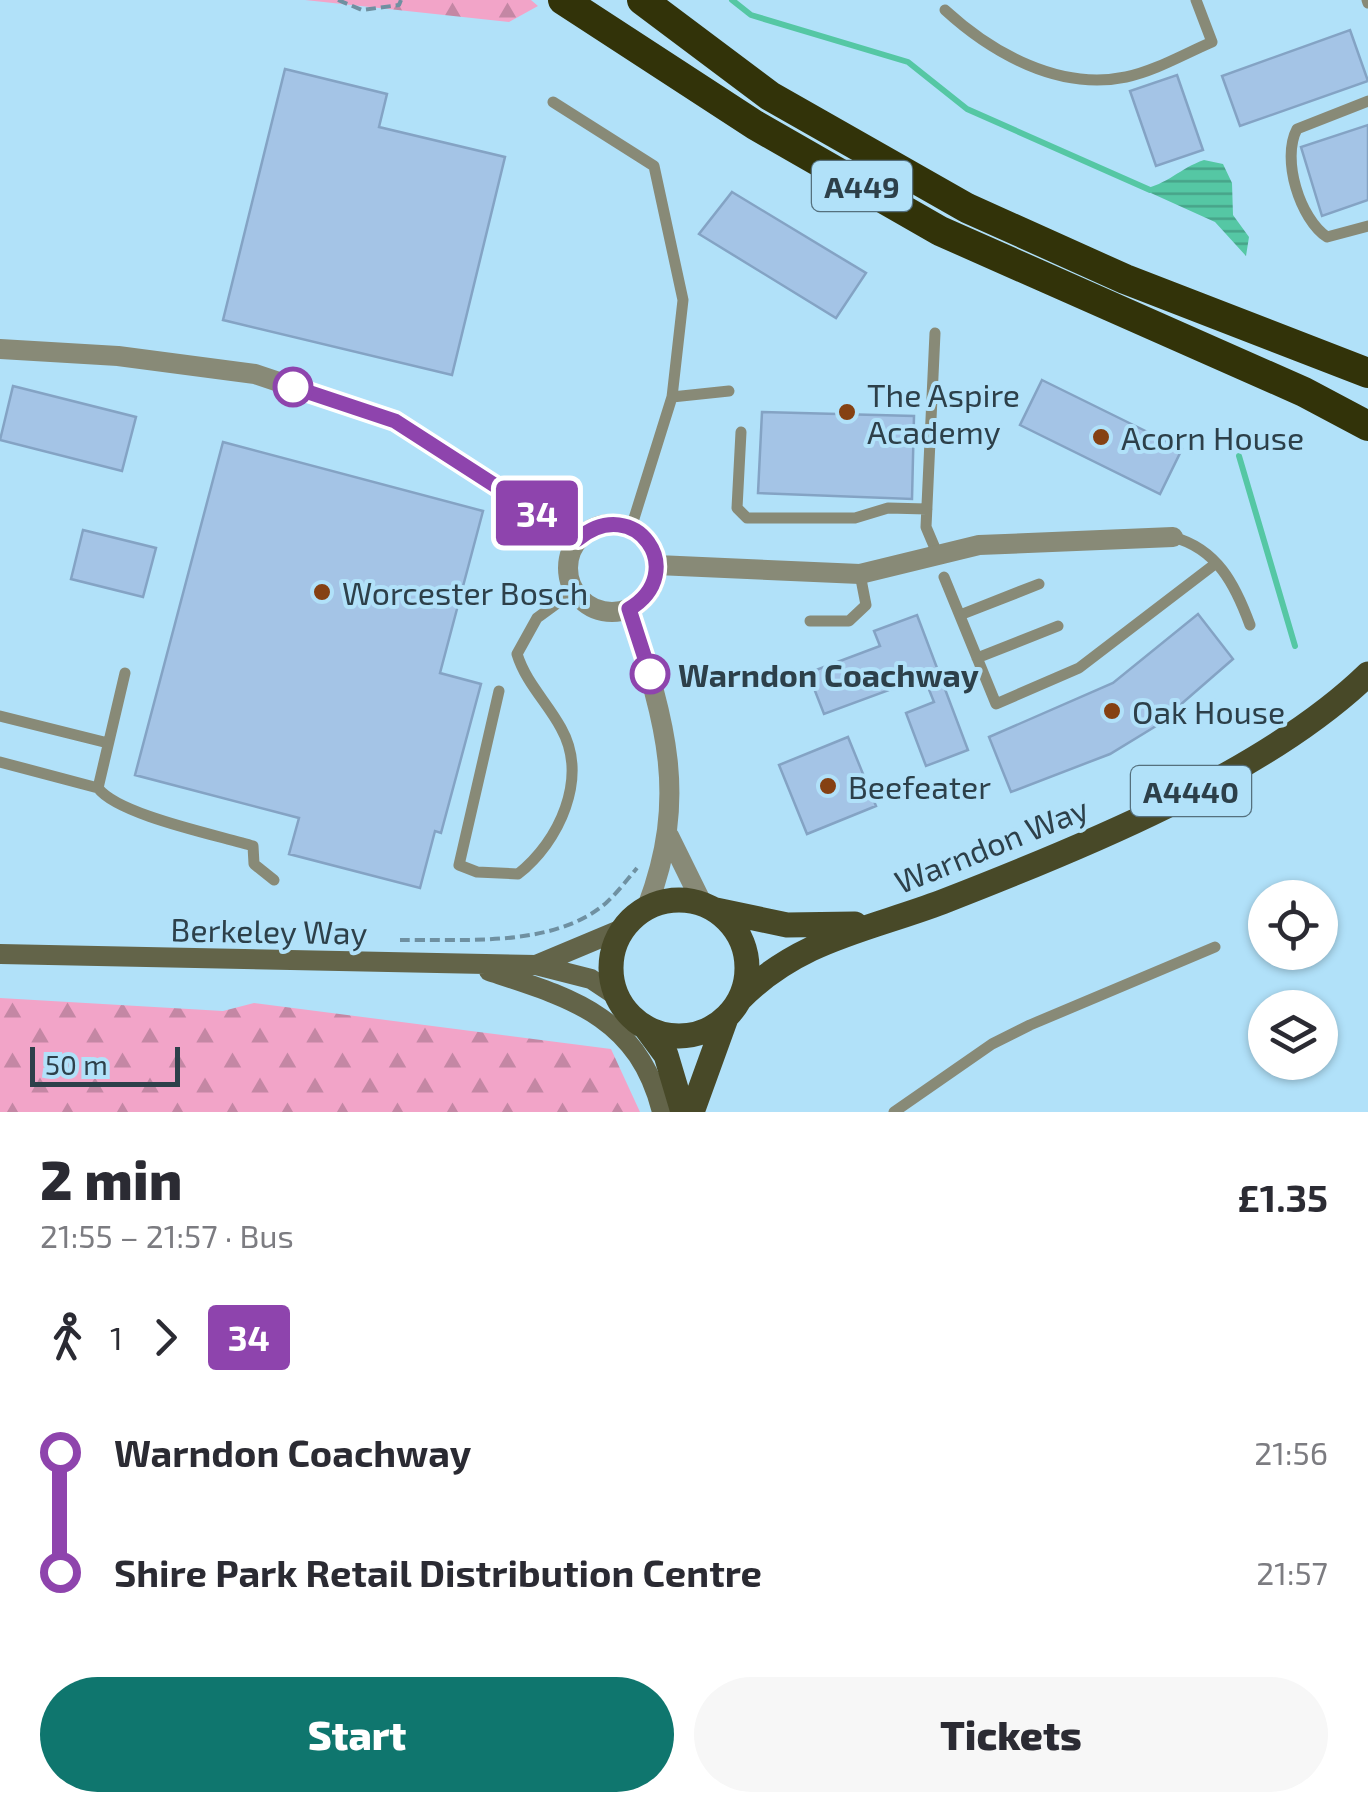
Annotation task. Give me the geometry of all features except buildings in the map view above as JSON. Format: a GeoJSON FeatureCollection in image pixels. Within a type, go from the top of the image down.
{"type":"FeatureCollection","features":[{"type":"Feature","properties":{"kind":"highway","name":"A449"},"geometry":{"type":"LineString","coordinates":[[563,0],[755,125],[940,231],[1304,392],[1368,426]]}},
{"type":"Feature","properties":{"kind":"highway","name":"A449"},"geometry":{"type":"LineString","coordinates":[[642,0],[770,96],[967,208],[1125,279],[1368,373]]}},
{"type":"Feature","properties":{"kind":"main road","name":"Warndon Way"},"geometry":{"type":"LineString","coordinates":[[1343,698],[1368,674]]}},
{"type":"Feature","properties":{"kind":"main road","name":"Warndon Way"},"geometry":{"type":"LineString","coordinates":[[733,1008],[788,958],[1080,846],[1212,781],[1343,698],[1368,688]]}},
{"type":"Feature","properties":{"kind":"main road"},"geometry":{"type":"LineString","coordinates":[[646,1028],[688,1036],[733,1008],[747,974],[745,950],[734,927],[709,908],[672,900],[646,906],[622,929],[611,961],[618,997],[630,1017],[646,1028],[666,1055],[682,1112]]}},
{"type":"Feature","properties":{"kind":"main road","name":"Warndon Way"},"geometry":{"type":"LineString","coordinates":[[709,908],[787,924],[870,924]]}},
{"type":"Feature","properties":{"kind":"main road","name":"Berkeley Way"},"geometry":{"type":"LineString","coordinates":[[536,964],[622,929]]}},
{"type":"Feature","properties":{"kind":"main road","name":"Berkeley Way"},"geometry":{"type":"LineString","coordinates":[[0,954],[536,964],[591,979],[618,997]]}},
{"type":"Feature","properties":{"kind":"main road"},"geometry":{"type":"LineString","coordinates":[[468,964],[568,996],[593,1010],[650,1073],[662,1112]]}},
{"type":"Feature","properties":{"kind":"main road","name":"A4440"},"geometry":{"type":"LineString","coordinates":[[692,1112],[733,1008]]}},
{"type":"Feature","properties":{"kind":"street"},"geometry":{"type":"LineString","coordinates":[[0,349],[218,367],[290,386],[395,421],[578,539]]}},
{"type":"Feature","properties":{"kind":"street"},"geometry":{"type":"LineString","coordinates":[[602,524],[630,528],[649,542],[657,564],[650,591],[629,609],[602,611],[590,607],[574,590],[568,562],[578,539],[602,524]]}},
{"type":"Feature","properties":{"kind":"street"},"geometry":{"type":"LineString","coordinates":[[657,564],[860,574],[979,544],[1173,537]]}},
{"type":"Feature","properties":{"kind":"street"},"geometry":{"type":"LineString","coordinates":[[629,609],[659,704],[670,765],[669,836],[646,906]]}},
{"type":"Feature","properties":{"kind":"street"},"geometry":{"type":"LineString","coordinates":[[669,836],[709,908]]}},
{"type":"Feature","properties":{"kind":"lane"},"geometry":{"type":"LineString","coordinates":[[945,10],[999,52],[1062,76],[1131,76],[1212,42],[1196,0]]}},
{"type":"Feature","properties":{"kind":"lane"},"geometry":{"type":"LineString","coordinates":[[1368,101],[1297,129],[1290,157],[1313,228],[1327,237],[1368,226]]}},
{"type":"Feature","properties":{"kind":"lane"},"geometry":{"type":"LineString","coordinates":[[553,102],[654,166],[683,300],[672,398],[630,528]]}},
{"type":"Feature","properties":{"kind":"lane"},"geometry":{"type":"LineString","coordinates":[[935,334],[926,527],[937,553]]}},
{"type":"Feature","properties":{"kind":"lane"},"geometry":{"type":"LineString","coordinates":[[672,398],[730,392]]}},
{"type":"Feature","properties":{"kind":"lane"},"geometry":{"type":"LineString","coordinates":[[741,432],[737,508],[746,518],[855,518],[888,508],[927,509]]}},
{"type":"Feature","properties":{"kind":"lane"},"geometry":{"type":"LineString","coordinates":[[1173,537],[1199,544],[1236,586],[1250,625]]}},
{"type":"Feature","properties":{"kind":"lane"},"geometry":{"type":"LineString","coordinates":[[944,576],[996,704],[1079,668],[1216,564]]}},
{"type":"Feature","properties":{"kind":"lane"},"geometry":{"type":"LineString","coordinates":[[810,621],[849,621],[866,605],[860,574]]}},
{"type":"Feature","properties":{"kind":"lane"},"geometry":{"type":"LineString","coordinates":[[960,615],[1039,584]]}},
{"type":"Feature","properties":{"kind":"lane"},"geometry":{"type":"LineString","coordinates":[[499,691],[459,865],[477,872],[518,874],[541,856],[560,822],[570,789],[573,758],[562,729],[524,674],[517,654],[537,618],[574,590]]}},
{"type":"Feature","properties":{"kind":"lane"},"geometry":{"type":"LineString","coordinates":[[977,658],[1058,626]]}},
{"type":"Feature","properties":{"kind":"lane"},"geometry":{"type":"LineString","coordinates":[[98,788],[125,673]]}},
{"type":"Feature","properties":{"kind":"lane"},"geometry":{"type":"LineString","coordinates":[[0,716],[108,743]]}},
{"type":"Feature","properties":{"kind":"lane"},"geometry":{"type":"LineString","coordinates":[[0,762],[98,788],[105,797],[148,814],[253,846],[254,864],[274,880]]}},
{"type":"Feature","properties":{"kind":"lane"},"geometry":{"type":"LineString","coordinates":[[894,1112],[992,1044],[1216,946]]}},
{"type":"Feature","properties":{"kind":"path"},"geometry":{"type":"LineString","coordinates":[[338,0],[362,10],[399,5],[400,0]]}},
{"type":"Feature","properties":{"kind":"path"},"geometry":{"type":"LineString","coordinates":[[383,940],[469,939],[554,930],[604,905],[647,853]]}},
{"type":"Feature","properties":{"kind":"green space"},"geometry":{"type":"Polygon","coordinates":[[[305,0],[531,0],[538,6],[509,22],[305,0]]]}},
{"type":"Feature","properties":{"kind":"green space"},"geometry":{"type":"Polygon","coordinates":[[[0,998],[223,1011],[254,1003],[611,1049],[640,1112],[0,1112],[0,998]]]}},
{"type":"Feature","properties":{"kind":"shaded area"},"geometry":{"type":"Polygon","coordinates":[[[1204,160],[1223,164],[1232,183],[1233,215],[1249,237],[1246,256],[1215,222],[1142,189],[1204,160]]]}},
{"type":"Feature","properties":{"kind":"waterway"},"geometry":{"type":"LineString","coordinates":[[732,0],[751,15],[908,62],[967,109],[1150,190]]}},
{"type":"Feature","properties":{"kind":"waterway"},"geometry":{"type":"LineString","coordinates":[[1239,456],[1295,646]]}},
{"type":"Feature","properties":{"kind":"bus line","name":"34"},"geometry":{"type":"LineString","coordinates":[[293,387],[395,421],[578,539],[602,524],[617,524],[641,534],[654,553],[656,578],[641,602],[629,609],[650,674]]}},
{"type":"Feature","properties":{"kind":"place","name":"The Aspire Academy"},"geometry":{"type":"Point","coordinates":[847,412]}},
{"type":"Feature","properties":{"kind":"place","name":"Acorn House"},"geometry":{"type":"Point","coordinates":[1101,437]}},
{"type":"Feature","properties":{"kind":"place","name":"Worcester Bosch"},"geometry":{"type":"Point","coordinates":[322,592]}},
{"type":"Feature","properties":{"kind":"place","name":"Warndon Coachway"},"geometry":{"type":"Point","coordinates":[650,674]}},
{"type":"Feature","properties":{"kind":"place","name":"Oak House"},"geometry":{"type":"Point","coordinates":[1112,711]}},
{"type":"Feature","properties":{"kind":"place","name":"Beefeater"},"geometry":{"type":"Point","coordinates":[828,786]}}]}
